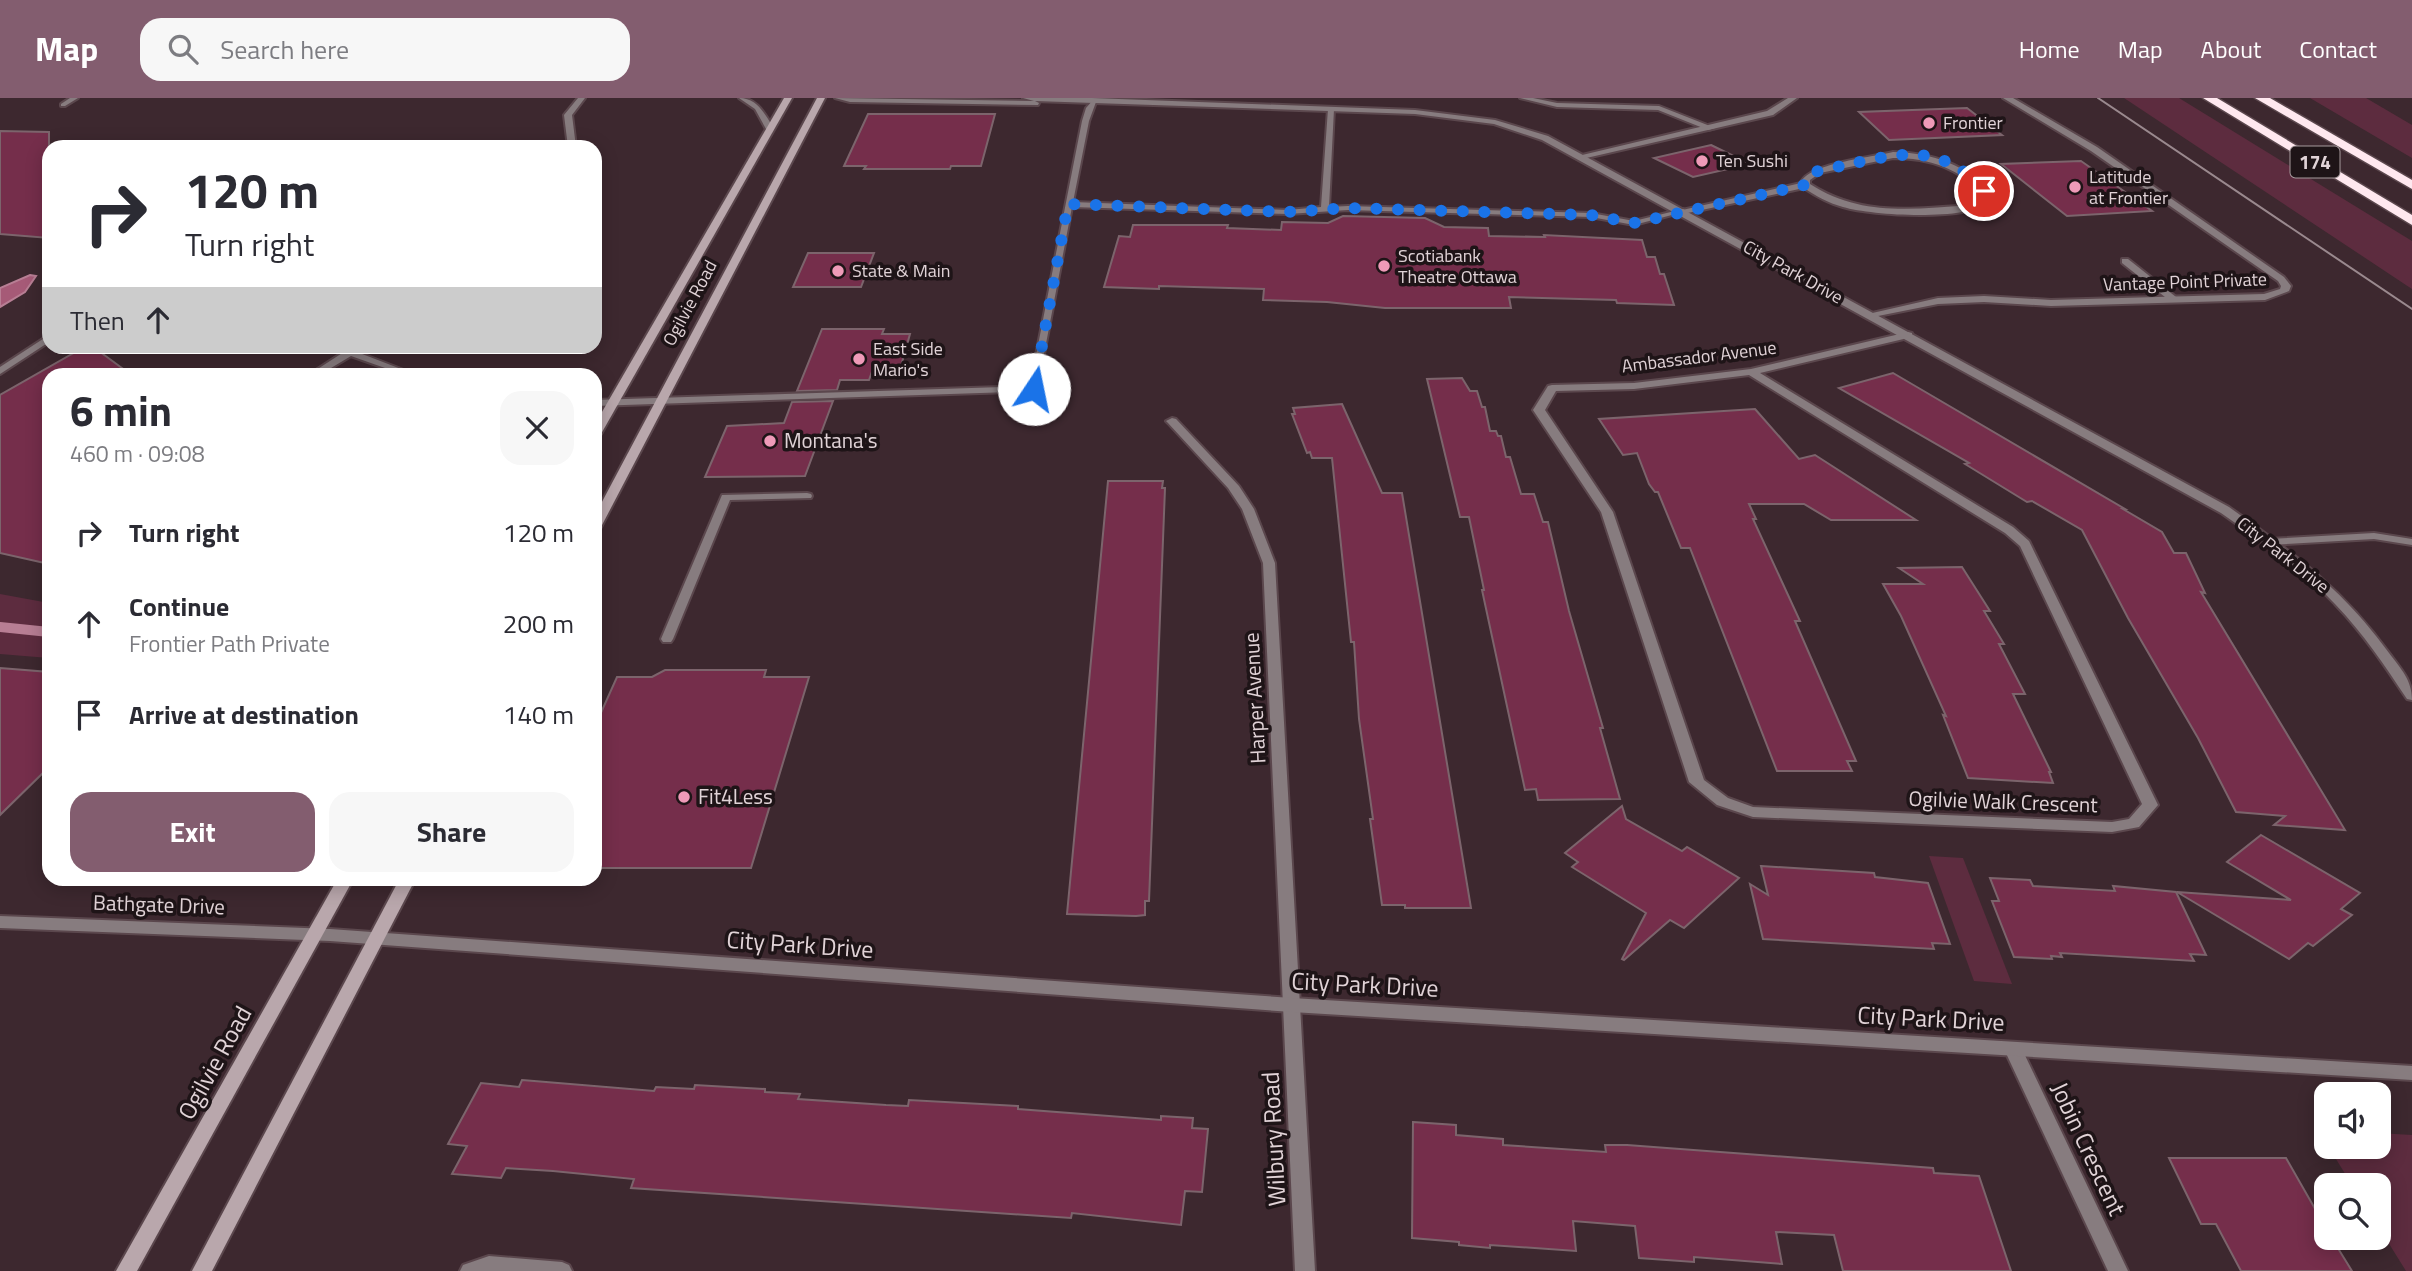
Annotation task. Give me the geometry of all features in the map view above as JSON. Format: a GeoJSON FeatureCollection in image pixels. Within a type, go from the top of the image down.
{"type":"FeatureCollection","features":[{"type":"Feature","properties":{"kind":"highway","name":"174"},"geometry":{"type":"LineString","coordinates":[[2261,98],[2412,185]]}},
{"type":"Feature","properties":{"kind":"highway","name":"174"},"geometry":{"type":"LineString","coordinates":[[2212,100],[2412,221]]}},
{"type":"Feature","properties":{"kind":"main road","name":"Ogilvie Road"},"geometry":{"type":"LineString","coordinates":[[602,421],[788,98]]}},
{"type":"Feature","properties":{"kind":"main road","name":"Ogilvie Road"},"geometry":{"type":"LineString","coordinates":[[602,514],[821,98]]}},
{"type":"Feature","properties":{"kind":"main road","name":"Ogilvie Road"},"geometry":{"type":"LineString","coordinates":[[126,1271],[342,886]]}},
{"type":"Feature","properties":{"kind":"main road"},"geometry":{"type":"LineString","coordinates":[[202,1271],[404,886]]}},
{"type":"Feature","properties":{"kind":"street","name":"City Park Drive"},"geometry":{"type":"LineString","coordinates":[[839,98],[978,103],[1093,102],[1416,112],[1495,122],[1545,138],[1683,211],[2225,510],[2338,599],[2376,643],[2412,695]]}},
{"type":"Feature","properties":{"kind":"street","name":"City Park Drive"},"geometry":{"type":"LineString","coordinates":[[1027,98],[1072,102]]}},
{"type":"Feature","properties":{"kind":"street"},"geometry":{"type":"LineString","coordinates":[[1582,156],[1770,113],[1793,98]]}},
{"type":"Feature","properties":{"kind":"street","name":"Vantage Point Private"},"geometry":{"type":"LineString","coordinates":[[1872,316],[1938,301],[1984,299],[2051,303],[2265,297],[2284,291],[2286,286],[2281,279],[2094,149],[2007,98]]}},
{"type":"Feature","properties":{"kind":"street"},"geometry":{"type":"LineString","coordinates":[[1683,211],[1806,182],[1817,171],[1893,155],[1918,155],[1955,166],[1989,196],[1988,202],[1973,208],[1889,211],[1857,209],[1829,200],[1806,182]]}},
{"type":"Feature","properties":{"kind":"street","name":"Ambassador Avenue"},"geometry":{"type":"LineString","coordinates":[[1576,385],[1634,386],[1751,372],[1908,335]]}},
{"type":"Feature","properties":{"kind":"street","name":"Ogilvie Walk Crescent"},"geometry":{"type":"LineString","coordinates":[[1576,385],[1552,388],[1539,410],[1607,513],[1697,782],[1713,797],[1730,807],[1752,812],[2112,827],[2134,823],[2150,804],[2025,544],[2009,530],[1751,372]]}},
{"type":"Feature","properties":{"kind":"street","name":"Harper Avenue"},"geometry":{"type":"LineString","coordinates":[[1172,421],[1233,486],[1248,509],[1269,563],[1292,1005]]}},
{"type":"Feature","properties":{"kind":"street","name":"Bathgate Drive"},"geometry":{"type":"LineString","coordinates":[[0,922],[315,934]]}},
{"type":"Feature","properties":{"kind":"street","name":"City Park Drive"},"geometry":{"type":"LineString","coordinates":[[315,934],[1292,1005],[2412,1073]]}},
{"type":"Feature","properties":{"kind":"street","name":"Wilbury Road"},"geometry":{"type":"LineString","coordinates":[[1292,1005],[1305,1271]]}},
{"type":"Feature","properties":{"kind":"street","name":"Jobin Crescent"},"geometry":{"type":"LineString","coordinates":[[2013,1048],[2118,1271]]}},
{"type":"Feature","properties":{"kind":"street"},"geometry":{"type":"LineString","coordinates":[[470,1271],[489,1265],[562,1271]]}},
{"type":"Feature","properties":{"kind":"lane"},"geometry":{"type":"LineString","coordinates":[[63,105],[75,98]]}},
{"type":"Feature","properties":{"kind":"lane"},"geometry":{"type":"LineString","coordinates":[[571,140],[568,115],[582,98]]}},
{"type":"Feature","properties":{"kind":"lane"},"geometry":{"type":"LineString","coordinates":[[742,98],[753,103],[769,127]]}},
{"type":"Feature","properties":{"kind":"lane"},"geometry":{"type":"LineString","coordinates":[[1523,98],[1578,107],[1659,108],[1711,128]]}},
{"type":"Feature","properties":{"kind":"lane"},"geometry":{"type":"LineString","coordinates":[[602,402],[1034,389],[1068,204],[1082,146],[1085,116],[1093,102]]}},
{"type":"Feature","properties":{"kind":"lane"},"geometry":{"type":"LineString","coordinates":[[1325,209],[1331,109]]}},
{"type":"Feature","properties":{"kind":"lane"},"geometry":{"type":"LineString","coordinates":[[1068,204],[1288,212],[1325,209],[1591,215],[1634,223],[1683,211]]}},
{"type":"Feature","properties":{"kind":"lane"},"geometry":{"type":"LineString","coordinates":[[2125,261],[2173,299]]}},
{"type":"Feature","properties":{"kind":"lane"},"geometry":{"type":"LineString","coordinates":[[0,371],[42,343]]}},
{"type":"Feature","properties":{"kind":"lane"},"geometry":{"type":"LineString","coordinates":[[325,368],[347,354]]}},
{"type":"Feature","properties":{"kind":"lane"},"geometry":{"type":"LineString","coordinates":[[355,354],[392,368]]}},
{"type":"Feature","properties":{"kind":"lane"},"geometry":{"type":"LineString","coordinates":[[667,639],[726,497],[807,496]]}},
{"type":"Feature","properties":{"kind":"lane"},"geometry":{"type":"LineString","coordinates":[[2269,542],[2374,536],[2412,542]]}},
{"type":"Feature","properties":{"kind":"shaded area"},"geometry":{"type":"Polygon","coordinates":[[[2124,98],[2179,98],[2412,241],[2412,289],[2124,98]]]}},
{"type":"Feature","properties":{"kind":"shaded area"},"geometry":{"type":"Polygon","coordinates":[[[2310,98],[2366,98],[2412,125],[2412,158],[2310,98]]]}},
{"type":"Feature","properties":{"kind":"shaded area"},"geometry":{"type":"Polygon","coordinates":[[[30,275],[36,276],[25,292],[0,307],[0,288],[30,275]]]}},
{"type":"Feature","properties":{"kind":"shaded area"},"geometry":{"type":"Polygon","coordinates":[[[0,594],[42,602],[42,657],[0,654],[0,594]]]}},
{"type":"Feature","properties":{"kind":"shaded area"},"geometry":{"type":"Polygon","coordinates":[[[1929,856],[1963,858],[2012,984],[1974,981],[1929,856]]]}},
{"type":"Feature","properties":{"kind":"shaded area"},"geometry":{"type":"Polygon","coordinates":[[[2391,1134],[2412,1135],[2412,1271],[2406,1271],[2391,1247],[2391,1173],[2345,1173],[2336,1159],[2391,1159],[2391,1134]]]}},
{"type":"Feature","properties":{"kind":"building","name":"Frontier"},"geometry":{"type":"Polygon","coordinates":[[[1967,108],[2002,135],[1889,140],[1859,112],[1967,108]]]}},
{"type":"Feature","properties":{"kind":"building"},"geometry":{"type":"Polygon","coordinates":[[[868,114],[995,114],[981,166],[951,166],[950,169],[864,169],[866,166],[844,166],[868,114]]]}},
{"type":"Feature","properties":{"kind":"building"},"geometry":{"type":"Polygon","coordinates":[[[0,131],[49,132],[49,140],[42,140],[42,237],[0,234],[0,131]]]}},
{"type":"Feature","properties":{"kind":"building","name":"Ten Sushi"},"geometry":{"type":"Polygon","coordinates":[[[1711,145],[1750,164],[1693,177],[1654,158],[1711,145]]]}},
{"type":"Feature","properties":{"kind":"building","name":"Latitude at Frontier"},"geometry":{"type":"Polygon","coordinates":[[[2081,161],[2152,211],[2067,216],[2001,164],[2081,161]]]}},
{"type":"Feature","properties":{"kind":"building","name":"Scotiabank Theatre Ottawa"},"geometry":{"type":"Polygon","coordinates":[[[1343,216],[1425,218],[1444,227],[1488,228],[1489,236],[1545,237],[1544,235],[1642,240],[1647,257],[1655,257],[1660,274],[1664,274],[1674,305],[1617,303],[1616,300],[1509,297],[1511,308],[1385,308],[1327,302],[1263,300],[1264,289],[1104,287],[1119,236],[1130,237],[1133,225],[1228,225],[1227,228],[1281,230],[1282,222],[1328,223],[1343,216]]]}},
{"type":"Feature","properties":{"kind":"building","name":"State & Main"},"geometry":{"type":"Polygon","coordinates":[[[808,253],[874,253],[861,287],[793,287],[808,253]]]}},
{"type":"Feature","properties":{"kind":"building","name":"East Side Mario's"},"geometry":{"type":"Polygon","coordinates":[[[822,329],[884,329],[882,334],[910,334],[901,366],[874,366],[869,380],[840,380],[837,390],[797,391],[822,329]]]}},
{"type":"Feature","properties":{"kind":"building"},"geometry":{"type":"Polygon","coordinates":[[[72,354],[103,354],[122,368],[47,368],[72,354]]]}},
{"type":"Feature","properties":{"kind":"building"},"geometry":{"type":"Polygon","coordinates":[[[42,371],[42,562],[0,553],[0,395],[42,371]]]}},
{"type":"Feature","properties":{"kind":"building"},"geometry":{"type":"Polygon","coordinates":[[[1893,373],[2162,532],[2174,553],[2186,553],[2205,593],[2201,592],[2345,830],[2274,825],[2285,816],[2236,812],[2198,738],[2128,618],[2082,530],[2032,501],[2027,502],[1965,464],[1969,463],[1839,388],[1893,373]]]}},
{"type":"Feature","properties":{"kind":"building"},"geometry":{"type":"Polygon","coordinates":[[[1462,378],[1470,391],[1477,391],[1482,407],[1485,407],[1490,431],[1496,431],[1498,436],[1501,436],[1506,457],[1510,457],[1521,494],[1534,494],[1543,522],[1548,522],[1620,799],[1538,800],[1536,789],[1525,790],[1469,517],[1460,517],[1427,379],[1462,378]]]}},
{"type":"Feature","properties":{"kind":"building","name":"Montana's"},"geometry":{"type":"Polygon","coordinates":[[[833,401],[805,476],[705,477],[727,426],[784,423],[792,402],[833,401]]]}},
{"type":"Feature","properties":{"kind":"building"},"geometry":{"type":"Polygon","coordinates":[[[1342,404],[1382,493],[1402,493],[1471,908],[1405,908],[1405,905],[1382,905],[1370,819],[1373,819],[1359,719],[1354,642],[1351,642],[1332,458],[1312,458],[1310,452],[1307,453],[1292,414],[1295,414],[1293,408],[1342,404]]]}},
{"type":"Feature","properties":{"kind":"building"},"geometry":{"type":"Polygon","coordinates":[[[1755,409],[1799,459],[1815,455],[1916,520],[1831,520],[1804,504],[1749,504],[1756,519],[1753,519],[1800,621],[1795,621],[1856,761],[1847,761],[1852,771],[1777,771],[1690,548],[1681,548],[1658,492],[1649,484],[1637,453],[1623,455],[1599,419],[1755,409]]]}},
{"type":"Feature","properties":{"kind":"building"},"geometry":{"type":"Polygon","coordinates":[[[1108,481],[1163,481],[1162,488],[1165,488],[1149,901],[1145,901],[1145,915],[1136,916],[1067,914],[1108,481]]]}},
{"type":"Feature","properties":{"kind":"building"},"geometry":{"type":"Polygon","coordinates":[[[1962,567],[1990,611],[1984,611],[2004,644],[1999,644],[2025,694],[2013,694],[2051,772],[2053,783],[1968,778],[1943,715],[1946,716],[1901,616],[1883,584],[1923,584],[1899,568],[1962,567]]]}},
{"type":"Feature","properties":{"kind":"building"},"geometry":{"type":"Polygon","coordinates":[[[0,668],[42,671],[42,774],[0,815],[0,668]]]}},
{"type":"Feature","properties":{"kind":"building","name":"Fit4Less"},"geometry":{"type":"Polygon","coordinates":[[[665,670],[766,670],[764,677],[809,677],[751,868],[602,868],[602,710],[617,677],[652,677],[665,670]]]}},
{"type":"Feature","properties":{"kind":"building"},"geometry":{"type":"Polygon","coordinates":[[[1622,806],[1626,819],[1682,851],[1687,847],[1739,878],[1684,928],[1670,920],[1624,960],[1622,959],[1646,913],[1572,867],[1578,862],[1565,853],[1622,806]]]}},
{"type":"Feature","properties":{"kind":"building"},"geometry":{"type":"Polygon","coordinates":[[[2261,835],[2360,893],[2341,909],[2352,915],[2313,946],[2308,943],[2289,959],[2177,892],[2291,900],[2227,862],[2261,835]]]}},
{"type":"Feature","properties":{"kind":"building"},"geometry":{"type":"Polygon","coordinates":[[[1761,866],[1874,873],[1875,877],[1928,883],[1950,944],[1932,943],[1934,949],[1763,939],[1750,884],[1768,895],[1761,866]]]}},
{"type":"Feature","properties":{"kind":"building"},"geometry":{"type":"Polygon","coordinates":[[[1990,878],[2030,880],[2033,886],[2115,891],[2113,886],[2176,892],[2206,955],[2190,954],[2194,961],[2060,953],[2062,957],[2051,956],[2052,959],[2014,957],[1992,901],[1999,901],[1990,878]]]}},
{"type":"Feature","properties":{"kind":"building"},"geometry":{"type":"Polygon","coordinates":[[[522,1080],[654,1091],[656,1087],[694,1089],[695,1085],[765,1089],[765,1092],[800,1094],[798,1099],[886,1105],[908,1106],[909,1100],[1018,1106],[1018,1109],[1161,1120],[1161,1116],[1193,1118],[1192,1128],[1208,1129],[1202,1192],[1185,1191],[1181,1225],[1072,1213],[1071,1218],[631,1188],[634,1179],[553,1171],[506,1168],[501,1178],[452,1174],[467,1146],[448,1144],[481,1083],[519,1087],[522,1080]]]}},
{"type":"Feature","properties":{"kind":"building"},"geometry":{"type":"Polygon","coordinates":[[[1413,1122],[1456,1125],[1456,1135],[1503,1139],[1503,1145],[1606,1152],[1605,1145],[1627,1145],[1933,1168],[1934,1173],[1979,1176],[2011,1271],[1843,1271],[1834,1235],[1776,1232],[1782,1264],[1694,1257],[1694,1262],[1639,1258],[1635,1226],[1573,1221],[1576,1251],[1490,1245],[1490,1248],[1412,1238],[1413,1122]]]}},
{"type":"Feature","properties":{"kind":"building"},"geometry":{"type":"Polygon","coordinates":[[[2169,1158],[2286,1158],[2314,1207],[2314,1250],[2339,1250],[2352,1271],[2241,1271],[2216,1224],[2201,1224],[2169,1158]]]}},
{"type":"Feature","properties":{"kind":"waterway"},"geometry":{"type":"LineString","coordinates":[[0,627],[42,631]]}},
{"type":"Feature","properties":{"kind":"tram line"},"geometry":{"type":"LineString","coordinates":[[2098,98],[2412,309]]}},
{"type":"Feature","properties":{"kind":"place","name":"Frontier"},"geometry":{"type":"Point","coordinates":[1929,123]}},
{"type":"Feature","properties":{"kind":"place","name":"Ten Sushi"},"geometry":{"type":"Point","coordinates":[1702,161]}},
{"type":"Feature","properties":{"kind":"place","name":"Latitude at Frontier"},"geometry":{"type":"Point","coordinates":[2075,187]}},
{"type":"Feature","properties":{"kind":"place","name":"Scotiabank Theatre Ottawa"},"geometry":{"type":"Point","coordinates":[1384,266]}},
{"type":"Feature","properties":{"kind":"place","name":"State & Main"},"geometry":{"type":"Point","coordinates":[838,271]}},
{"type":"Feature","properties":{"kind":"place","name":"East Side Mario's"},"geometry":{"type":"Point","coordinates":[859,359]}},
{"type":"Feature","properties":{"kind":"place","name":"Montana's"},"geometry":{"type":"Point","coordinates":[770,441]}},
{"type":"Feature","properties":{"kind":"place","name":"Fit4Less"},"geometry":{"type":"Point","coordinates":[684,797]}},
{"type":"Feature","properties":{"kind":"route"},"geometry":{"type":"LineString","coordinates":[[1034,389],[1068,204],[1288,212],[1348,208],[1591,215],[1634,223],[1805,185],[1806,179],[1817,171],[1893,155],[1930,157],[1948,162],[1961,169],[1984,191]]}}]}
